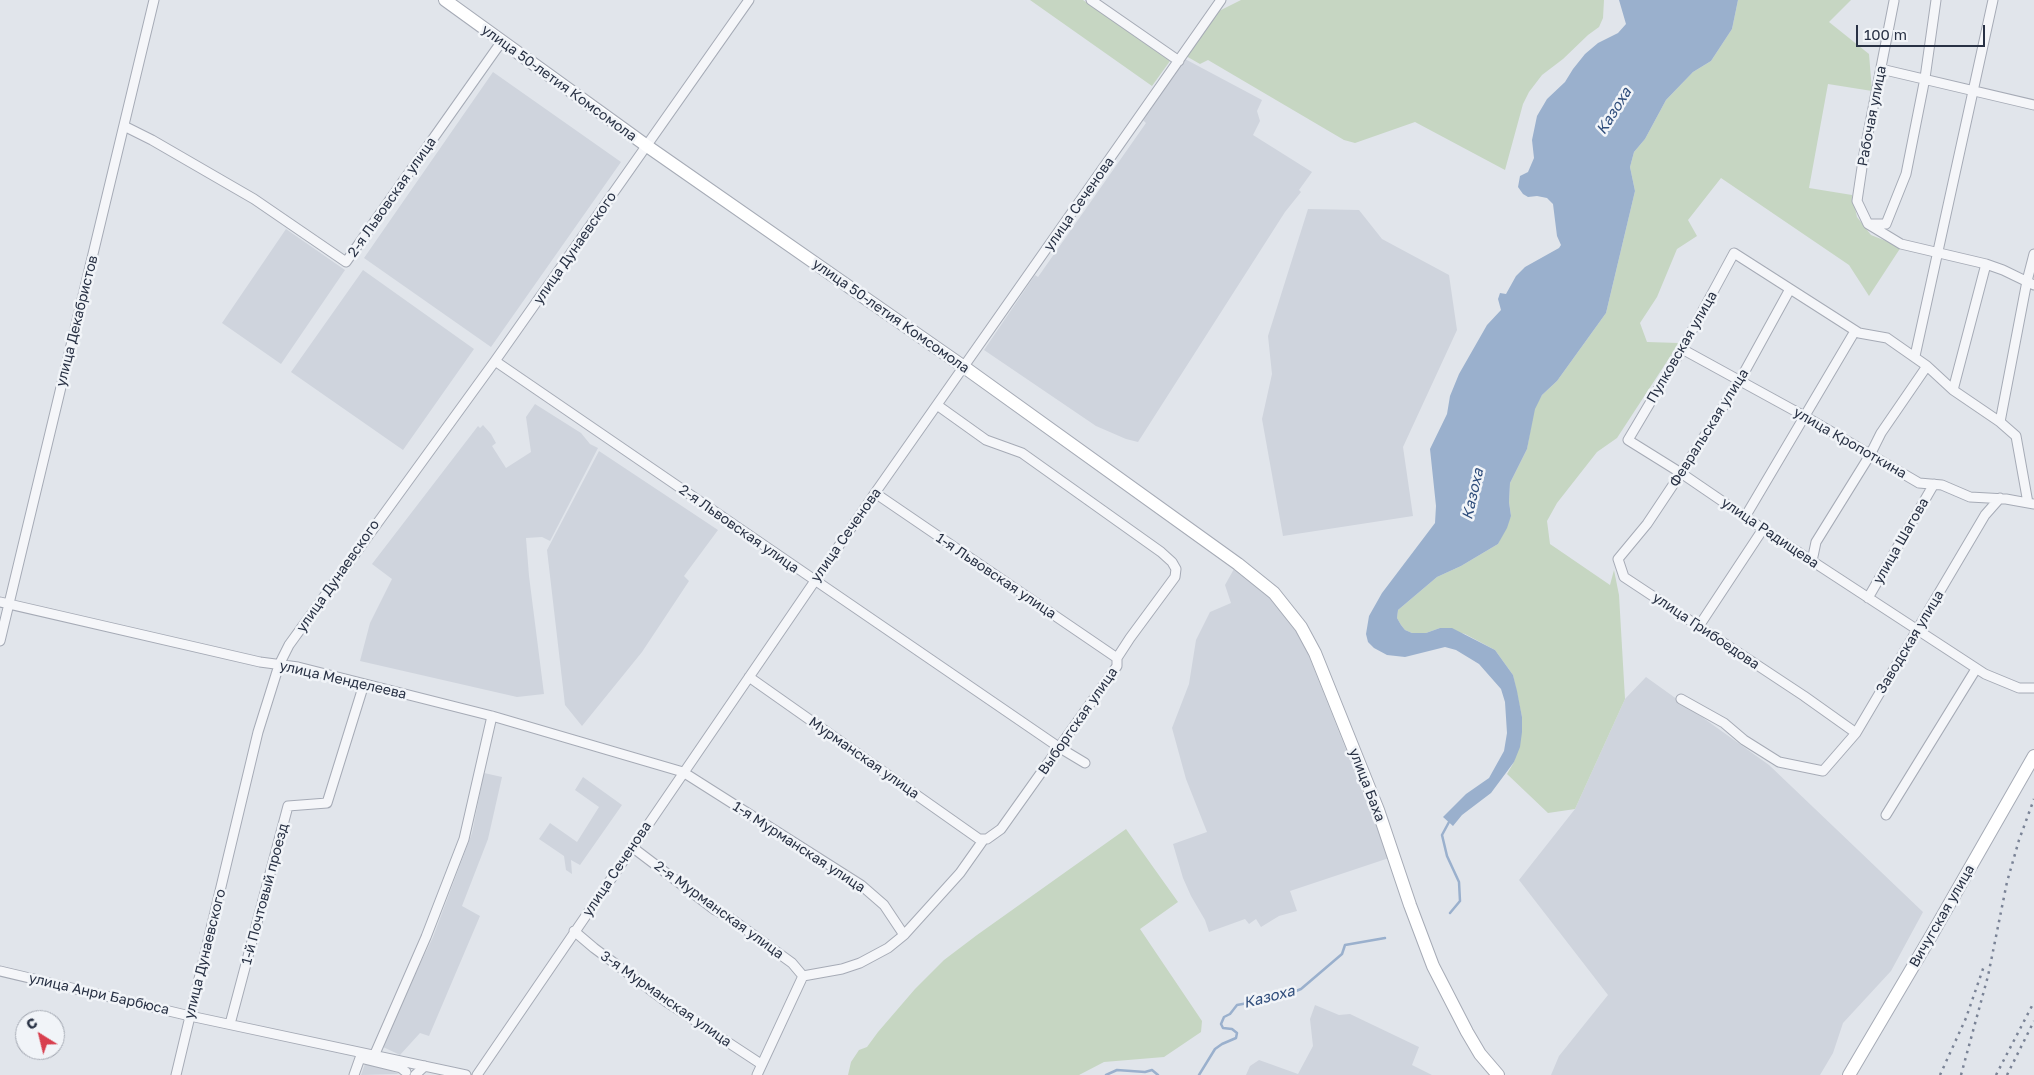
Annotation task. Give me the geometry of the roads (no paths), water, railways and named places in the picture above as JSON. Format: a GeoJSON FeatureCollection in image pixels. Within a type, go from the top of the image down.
{"type":"FeatureCollection","features":[{"type":"Feature","properties":{"kind":"main road","name":"улица 50-летия Комсомола"},"geometry":{"type":"LineString","coordinates":[[445,0],[648,146],[964,367],[1258,579],[1274,593],[1293,615],[1315,653]]}},
{"type":"Feature","properties":{"kind":"main road","name":"улица Баха"},"geometry":{"type":"LineString","coordinates":[[1315,653],[1378,810],[1433,966],[1480,1054],[1498,1075]]}},
{"type":"Feature","properties":{"kind":"main road","name":"Вичугская улица"},"geometry":{"type":"LineString","coordinates":[[1848,1075],[1931,936],[2034,756]]}},
{"type":"Feature","properties":{"kind":"street","name":"улица Декабристов"},"geometry":{"type":"LineString","coordinates":[[0,641],[5,604],[154,0]]}},
{"type":"Feature","properties":{"kind":"street","name":"улица Дунаевского"},"geometry":{"type":"LineString","coordinates":[[176,1075],[258,732],[279,665],[289,645],[495,361],[750,0]]}},
{"type":"Feature","properties":{"kind":"street"},"geometry":{"type":"LineString","coordinates":[[1091,0],[1179,61]]}},
{"type":"Feature","properties":{"kind":"street","name":"улица Сеченова"},"geometry":{"type":"LineString","coordinates":[[477,1075],[814,581],[1221,0]]}},
{"type":"Feature","properties":{"kind":"street"},"geometry":{"type":"LineString","coordinates":[[1868,224],[1886,224],[1906,174],[1936,0]]}},
{"type":"Feature","properties":{"kind":"street"},"geometry":{"type":"LineString","coordinates":[[1915,356],[1993,0]]}},
{"type":"Feature","properties":{"kind":"street","name":"Рабочая улица"},"geometry":{"type":"LineString","coordinates":[[1868,224],[1857,201],[1864,154],[1894,1]]}},
{"type":"Feature","properties":{"kind":"street","name":"2-я Львовская улица"},"geometry":{"type":"LineString","coordinates":[[124,126],[152,140],[254,199],[346,262],[502,41]]}},
{"type":"Feature","properties":{"kind":"street"},"geometry":{"type":"LineString","coordinates":[[1881,69],[2034,105]]}},
{"type":"Feature","properties":{"kind":"street"},"geometry":{"type":"LineString","coordinates":[[1868,224],[1901,244],[1986,264],[2030,283]]}},
{"type":"Feature","properties":{"kind":"street","name":"Пулковская улица"},"geometry":{"type":"LineString","coordinates":[[1628,440],[1682,349],[1734,253],[1790,289]]}},
{"type":"Feature","properties":{"kind":"street"},"geometry":{"type":"LineString","coordinates":[[2000,422],[2030,283],[2034,254]]}},
{"type":"Feature","properties":{"kind":"street"},"geometry":{"type":"LineString","coordinates":[[1953,390],[1986,264]]}},
{"type":"Feature","properties":{"kind":"street"},"geometry":{"type":"LineString","coordinates":[[1790,289],[1855,331],[1887,338],[1915,356],[1953,390],[2000,422],[2016,436],[2031,504]]}},
{"type":"Feature","properties":{"kind":"street","name":"Февральская улица"},"geometry":{"type":"LineString","coordinates":[[1618,559],[1647,524],[1681,473],[1740,380],[1790,289]]}},
{"type":"Feature","properties":{"kind":"street"},"geometry":{"type":"LineString","coordinates":[[1746,517],[1855,331]]}},
{"type":"Feature","properties":{"kind":"street","name":"улица Кропоткина"},"geometry":{"type":"LineString","coordinates":[[1682,349],[1806,417],[1919,483],[1942,485],[1970,497],[2000,498],[2031,504]]}},
{"type":"Feature","properties":{"kind":"street","name":"2-я Львовская улица"},"geometry":{"type":"LineString","coordinates":[[495,361],[814,581],[1085,763]]}},
{"type":"Feature","properties":{"kind":"street"},"geometry":{"type":"LineString","coordinates":[[1812,561],[1816,542],[1870,455],[1881,433],[1927,366]]}},
{"type":"Feature","properties":{"kind":"street","name":"Выборгская улица"},"geometry":{"type":"LineString","coordinates":[[803,976],[823,974],[860,963],[888,948],[904,935],[960,873],[982,839],[987,839],[1001,829],[1117,666],[1117,658],[1175,577],[1176,568],[1161,552],[1022,453],[986,440],[937,405]]}},
{"type":"Feature","properties":{"kind":"street","name":"улица Радищева"},"geometry":{"type":"LineString","coordinates":[[1628,440],[1681,473],[1914,628]]}},
{"type":"Feature","properties":{"kind":"street","name":"улица Шагова"},"geometry":{"type":"LineString","coordinates":[[1868,598],[1934,484]]}},
{"type":"Feature","properties":{"kind":"street","name":"1-я Львовская улица"},"geometry":{"type":"LineString","coordinates":[[875,493],[1117,658]]}},
{"type":"Feature","properties":{"kind":"street","name":"Заводская улица"},"geometry":{"type":"LineString","coordinates":[[1681,699],[1724,723],[1744,740],[1779,762],[1823,771],[1856,733],[1914,628],[1984,515],[2000,498]]}},
{"type":"Feature","properties":{"kind":"street"},"geometry":{"type":"LineString","coordinates":[[1699,626],[1763,529]]}},
{"type":"Feature","properties":{"kind":"street","name":"улица Грибоедова"},"geometry":{"type":"LineString","coordinates":[[1618,559],[1624,577],[1804,696],[1856,733]]}},
{"type":"Feature","properties":{"kind":"street","name":"улица Менделеева"},"geometry":{"type":"LineString","coordinates":[[5,604],[260,662],[298,667],[492,716],[683,772]]}},
{"type":"Feature","properties":{"kind":"street"},"geometry":{"type":"LineString","coordinates":[[1914,628],[1984,674],[2019,688],[2034,688]]}},
{"type":"Feature","properties":{"kind":"street"},"geometry":{"type":"LineString","coordinates":[[1886,815],[1976,668]]}},
{"type":"Feature","properties":{"kind":"street","name":"Мурманская улица"},"geometry":{"type":"LineString","coordinates":[[748,677],[982,839]]}},
{"type":"Feature","properties":{"kind":"street","name":"1-й Почтовый проезд"},"geometry":{"type":"LineString","coordinates":[[230,1024],[288,806],[327,803],[364,684]]}},
{"type":"Feature","properties":{"kind":"street"},"geometry":{"type":"LineString","coordinates":[[374,1056],[429,929],[464,839],[492,716]]}},
{"type":"Feature","properties":{"kind":"street","name":"1-я Мурманская улица"},"geometry":{"type":"LineString","coordinates":[[683,772],[861,885],[884,905],[904,935]]}},
{"type":"Feature","properties":{"kind":"street","name":"2-я Мурманская улица"},"geometry":{"type":"LineString","coordinates":[[632,847],[715,910],[725,914],[792,963],[803,976]]}},
{"type":"Feature","properties":{"kind":"street","name":"3-я Мурманская улица"},"geometry":{"type":"LineString","coordinates":[[574,931],[668,1003],[761,1064]]}},
{"type":"Feature","properties":{"kind":"street","name":"улица Анри Барбюса"},"geometry":{"type":"LineString","coordinates":[[0,971],[190,1016],[466,1075]]}},
{"type":"Feature","properties":{"kind":"street"},"geometry":{"type":"LineString","coordinates":[[757,1075],[803,976]]}},
{"type":"Feature","properties":{"kind":"street"},"geometry":{"type":"LineString","coordinates":[[354,1075],[360,1058],[400,1068],[410,1073],[425,1066]]}},
{"type":"Feature","properties":{"kind":"water"},"geometry":{"type":"Polygon","coordinates":[[[1619,0],[1738,0],[1732,29],[1711,61],[1693,72],[1666,100],[1645,139],[1634,152],[1630,167],[1635,191],[1606,313],[1557,381],[1542,395],[1535,409],[1527,449],[1510,483],[1509,502],[1511,516],[1507,528],[1498,544],[1461,566],[1437,577],[1398,610],[1397,618],[1405,630],[1412,633],[1426,633],[1440,628],[1452,628],[1495,650],[1513,675],[1522,717],[1520,747],[1514,762],[1491,793],[1462,815],[1453,826],[1443,817],[1466,794],[1489,778],[1504,751],[1507,733],[1505,702],[1501,689],[1479,664],[1456,650],[1445,647],[1405,657],[1387,655],[1374,648],[1368,642],[1366,634],[1369,616],[1382,593],[1435,523],[1436,506],[1430,449],[1447,414],[1450,396],[1459,374],[1487,325],[1501,310],[1498,299],[1500,293],[1506,294],[1516,276],[1525,267],[1559,248],[1561,245],[1557,236],[1553,204],[1547,198],[1528,197],[1523,194],[1518,187],[1520,176],[1528,172],[1534,158],[1532,140],[1537,116],[1547,99],[1565,82],[1585,54],[1598,43],[1618,33],[1626,24],[1619,0]]]}},
{"type":"Feature","properties":{"kind":"waterway","name":"Казоха"},"geometry":{"type":"LineString","coordinates":[[1449,822],[1442,835],[1447,856],[1459,882],[1460,901],[1450,913]]}},
{"type":"Feature","properties":{"kind":"waterway","name":"Казоха"},"geometry":{"type":"LineString","coordinates":[[1199,1075],[1215,1049],[1236,1038],[1237,1033],[1232,1029],[1223,1028],[1221,1024],[1224,1017],[1230,1014],[1237,1005],[1281,997],[1301,989],[1342,954],[1345,945],[1385,938]]}},
{"type":"Feature","properties":{"kind":"waterway","name":"Казоха"},"geometry":{"type":"LineString","coordinates":[[1106,1075],[1117,1070],[1145,1072],[1152,1070],[1158,1075]]}},
{"type":"Feature","properties":{"kind":"railway"},"geometry":{"type":"LineString","coordinates":[[1961,1075],[1988,976],[2007,882],[2019,840],[2034,799]]}},
{"type":"Feature","properties":{"kind":"railway"},"geometry":{"type":"LineString","coordinates":[[1940,1075],[1966,1018],[1984,966]]}},
{"type":"Feature","properties":{"kind":"railway"},"geometry":{"type":"LineString","coordinates":[[1996,1075],[2034,1002]]}},
{"type":"Feature","properties":{"kind":"railway"},"geometry":{"type":"LineString","coordinates":[[2007,1075],[2034,1021]]}}]}
